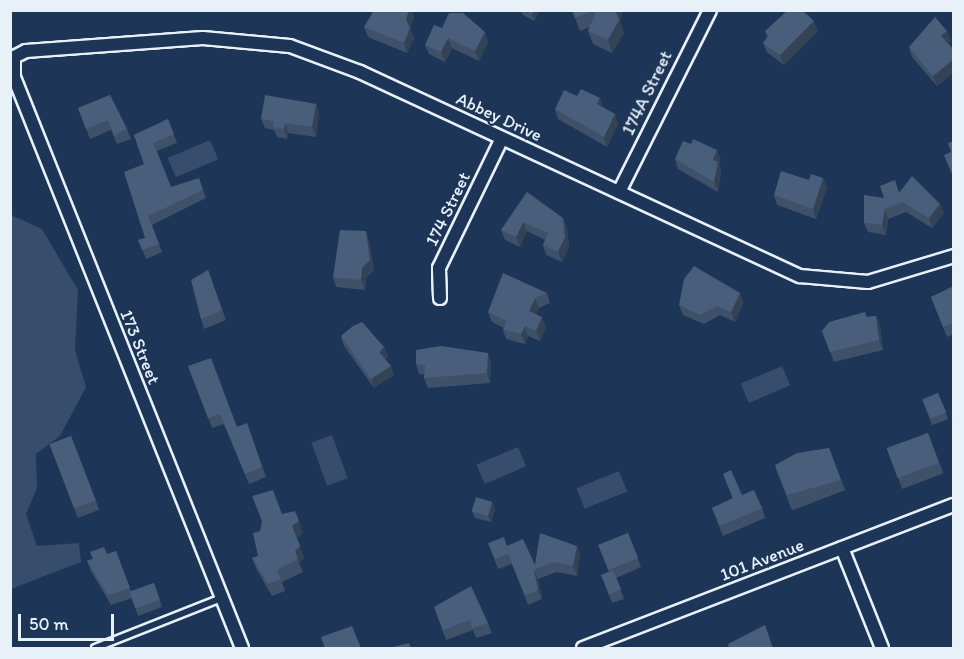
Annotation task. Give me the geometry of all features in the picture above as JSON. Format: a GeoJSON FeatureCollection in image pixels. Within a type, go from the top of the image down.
{"type":"FeatureCollection","features":[{"type":"Feature","properties":{"kind":"street","name":"174A Street"},"geometry":{"type":"LineString","coordinates":[[619,192],[710,10]]}},
{"type":"Feature","properties":{"kind":"street","name":"Abbey Drive"},"geometry":{"type":"LineString","coordinates":[[14,57],[45,46],[203,38],[270,43],[326,57],[780,268],[821,281],[888,279],[954,256]]}},
{"type":"Feature","properties":{"kind":"street","name":"173 Street"},"geometry":{"type":"LineString","coordinates":[[14,57],[14,77],[242,648]]}},
{"type":"Feature","properties":{"kind":"street","name":"174 Street"},"geometry":{"type":"LineString","coordinates":[[440,298],[440,268],[502,138]]}},
{"type":"Feature","properties":{"kind":"street","name":"101 Avenue"},"geometry":{"type":"LineString","coordinates":[[583,648],[954,505]]}},
{"type":"Feature","properties":{"kind":"street"},"geometry":{"type":"LineString","coordinates":[[842,548],[882,648]]}},
{"type":"Feature","properties":{"kind":"lane"},"geometry":{"type":"LineString","coordinates":[[95,648],[221,598]]}},
{"type":"Feature","properties":{"kind":"shaded area"},"geometry":{"type":"Polygon","coordinates":[[[210,140],[218,159],[176,177],[168,158],[210,140]]]}},
{"type":"Feature","properties":{"kind":"shaded area"},"geometry":{"type":"Polygon","coordinates":[[[11,215],[42,229],[78,290],[75,350],[86,387],[60,436],[36,454],[37,488],[26,514],[37,546],[79,543],[81,562],[11,589],[11,215]]]}},
{"type":"Feature","properties":{"kind":"shaded area"},"geometry":{"type":"Polygon","coordinates":[[[782,366],[790,385],[749,403],[741,384],[782,366]]]}},
{"type":"Feature","properties":{"kind":"shaded area"},"geometry":{"type":"Polygon","coordinates":[[[332,435],[348,478],[327,486],[311,443],[332,435]]]}},
{"type":"Feature","properties":{"kind":"shaded area"},"geometry":{"type":"Polygon","coordinates":[[[518,447],[526,466],[485,484],[477,465],[518,447]]]}},
{"type":"Feature","properties":{"kind":"shaded area"},"geometry":{"type":"Polygon","coordinates":[[[619,471],[627,491],[585,509],[576,488],[619,471]]]}},
{"type":"Feature","properties":{"kind":"building"},"geometry":{"type":"Polygon","coordinates":[[[374,10],[409,10],[406,20],[410,28],[404,43],[364,27],[374,10]]]}},
{"type":"Feature","properties":{"kind":"building"},"geometry":{"type":"Polygon","coordinates":[[[572,10],[595,10],[575,18],[572,10]]]}},
{"type":"Feature","properties":{"kind":"building"},"geometry":{"type":"Polygon","coordinates":[[[597,10],[615,10],[619,20],[608,40],[588,31],[597,10]]]}},
{"type":"Feature","properties":{"kind":"building"},"geometry":{"type":"Polygon","coordinates":[[[788,10],[802,10],[814,21],[780,55],[763,43],[769,35],[765,31],[788,10]]]}},
{"type":"Feature","properties":{"kind":"building"},"geometry":{"type":"Polygon","coordinates":[[[449,13],[463,13],[485,32],[475,51],[448,38],[441,52],[425,45],[434,25],[442,28],[449,13]]]}},
{"type":"Feature","properties":{"kind":"building"},"geometry":{"type":"Polygon","coordinates":[[[935,17],[947,31],[941,36],[954,50],[954,59],[933,76],[909,47],[935,17]]]}},
{"type":"Feature","properties":{"kind":"building"},"geometry":{"type":"Polygon","coordinates":[[[581,89],[600,98],[597,104],[615,114],[604,137],[555,109],[564,90],[577,96],[581,89]]]}},
{"type":"Feature","properties":{"kind":"building"},"geometry":{"type":"Polygon","coordinates":[[[110,95],[127,129],[114,135],[108,120],[86,129],[78,108],[110,95]]]}},
{"type":"Feature","properties":{"kind":"building"},"geometry":{"type":"Polygon","coordinates":[[[265,95],[316,104],[312,127],[285,123],[284,129],[273,127],[274,121],[261,119],[265,95]]]}},
{"type":"Feature","properties":{"kind":"building"},"geometry":{"type":"Polygon","coordinates":[[[168,119],[174,134],[153,143],[171,187],[199,178],[203,190],[148,216],[159,244],[142,250],[138,240],[145,238],[124,172],[144,164],[134,135],[168,119]]]}},
{"type":"Feature","properties":{"kind":"building"},"geometry":{"type":"Polygon","coordinates":[[[693,139],[717,150],[713,160],[718,162],[714,182],[675,159],[683,141],[691,144],[693,139]]]}},
{"type":"Feature","properties":{"kind":"building"},"geometry":{"type":"Polygon","coordinates":[[[954,141],[954,179],[944,155],[951,152],[948,143],[954,141]]]}},
{"type":"Feature","properties":{"kind":"building"},"geometry":{"type":"Polygon","coordinates":[[[781,171],[809,180],[811,174],[823,178],[813,209],[774,195],[781,171]]]}},
{"type":"Feature","properties":{"kind":"building"},"geometry":{"type":"Polygon","coordinates":[[[912,176],[940,204],[929,218],[902,202],[885,209],[882,225],[864,223],[864,195],[884,198],[880,186],[895,180],[899,193],[912,176]]]}},
{"type":"Feature","properties":{"kind":"building"},"geometry":{"type":"Polygon","coordinates":[[[527,192],[563,218],[565,237],[558,252],[543,245],[548,233],[523,222],[516,237],[501,230],[527,192]]]}},
{"type":"Feature","properties":{"kind":"building"},"geometry":{"type":"Polygon","coordinates":[[[340,230],[366,231],[370,260],[362,268],[361,280],[333,277],[340,230]]]}},
{"type":"Feature","properties":{"kind":"building"},"geometry":{"type":"Polygon","coordinates":[[[694,266],[740,293],[731,312],[717,306],[700,315],[679,305],[684,279],[694,266]]]}},
{"type":"Feature","properties":{"kind":"building"},"geometry":{"type":"Polygon","coordinates":[[[208,270],[222,310],[201,319],[191,280],[208,270]]]}},
{"type":"Feature","properties":{"kind":"building"},"geometry":{"type":"Polygon","coordinates":[[[503,273],[547,293],[535,298],[529,311],[542,317],[536,331],[525,326],[521,334],[503,330],[507,321],[488,312],[503,273]]]}},
{"type":"Feature","properties":{"kind":"building"},"geometry":{"type":"Polygon","coordinates":[[[954,286],[954,322],[943,327],[931,297],[954,286]]]}},
{"type":"Feature","properties":{"kind":"building"},"geometry":{"type":"Polygon","coordinates":[[[865,312],[866,317],[876,316],[879,340],[830,352],[822,331],[829,322],[865,312]]]}},
{"type":"Feature","properties":{"kind":"building"},"geometry":{"type":"Polygon","coordinates":[[[362,322],[384,347],[379,352],[391,366],[371,379],[341,336],[362,322]]]}},
{"type":"Feature","properties":{"kind":"building"},"geometry":{"type":"Polygon","coordinates":[[[441,346],[488,353],[487,373],[424,378],[425,365],[416,364],[416,350],[441,346]]]}},
{"type":"Feature","properties":{"kind":"building"},"geometry":{"type":"Polygon","coordinates":[[[211,358],[237,427],[247,423],[262,467],[245,474],[220,414],[208,418],[188,366],[211,358]]]}},
{"type":"Feature","properties":{"kind":"building"},"geometry":{"type":"Polygon","coordinates":[[[938,393],[946,412],[931,419],[922,400],[938,393]]]}},
{"type":"Feature","properties":{"kind":"building"},"geometry":{"type":"Polygon","coordinates":[[[928,433],[939,463],[898,478],[887,448],[928,433]]]}},
{"type":"Feature","properties":{"kind":"building"},"geometry":{"type":"Polygon","coordinates":[[[71,436],[96,500],[74,509],[50,444],[71,436]]]}},
{"type":"Feature","properties":{"kind":"building"},"geometry":{"type":"Polygon","coordinates":[[[829,448],[841,480],[787,495],[775,465],[797,453],[829,448]]]}},
{"type":"Feature","properties":{"kind":"building"},"geometry":{"type":"Polygon","coordinates":[[[731,470],[742,495],[754,490],[762,508],[720,526],[712,508],[733,498],[723,474],[731,470]]]}},
{"type":"Feature","properties":{"kind":"building"},"geometry":{"type":"Polygon","coordinates":[[[273,490],[282,514],[295,511],[299,521],[292,526],[300,546],[295,551],[298,559],[277,570],[281,579],[268,584],[252,558],[258,556],[253,533],[260,531],[262,521],[252,496],[273,490]]]}},
{"type":"Feature","properties":{"kind":"building"},"geometry":{"type":"Polygon","coordinates":[[[476,497],[492,502],[488,516],[472,511],[476,497]]]}},
{"type":"Feature","properties":{"kind":"building"},"geometry":{"type":"Polygon","coordinates":[[[540,533],[577,546],[573,566],[552,562],[534,570],[538,590],[525,595],[508,554],[495,559],[488,543],[504,537],[507,546],[523,539],[535,565],[540,533]]]}},
{"type":"Feature","properties":{"kind":"building"},"geometry":{"type":"Polygon","coordinates":[[[628,533],[638,558],[608,570],[598,545],[628,533]]]}},
{"type":"Feature","properties":{"kind":"building"},"geometry":{"type":"Polygon","coordinates":[[[104,547],[107,554],[116,551],[130,588],[108,595],[87,561],[93,559],[90,552],[104,547]]]}},
{"type":"Feature","properties":{"kind":"building"},"geometry":{"type":"Polygon","coordinates":[[[613,570],[621,589],[609,594],[601,575],[613,570]]]}},
{"type":"Feature","properties":{"kind":"building"},"geometry":{"type":"Polygon","coordinates":[[[154,583],[160,600],[135,608],[129,591],[154,583]]]}},
{"type":"Feature","properties":{"kind":"building"},"geometry":{"type":"Polygon","coordinates":[[[471,586],[488,623],[472,628],[470,620],[443,630],[434,607],[471,586]]]}},
{"type":"Feature","properties":{"kind":"building"},"geometry":{"type":"Polygon","coordinates":[[[765,625],[773,648],[729,648],[728,644],[765,625]]]}},
{"type":"Feature","properties":{"kind":"building"},"geometry":{"type":"Polygon","coordinates":[[[352,626],[361,648],[325,648],[321,637],[352,626]]]}},
{"type":"Feature","properties":{"kind":"building"},"geometry":{"type":"Polygon","coordinates":[[[409,643],[411,648],[389,648],[409,643]]]}}]}
